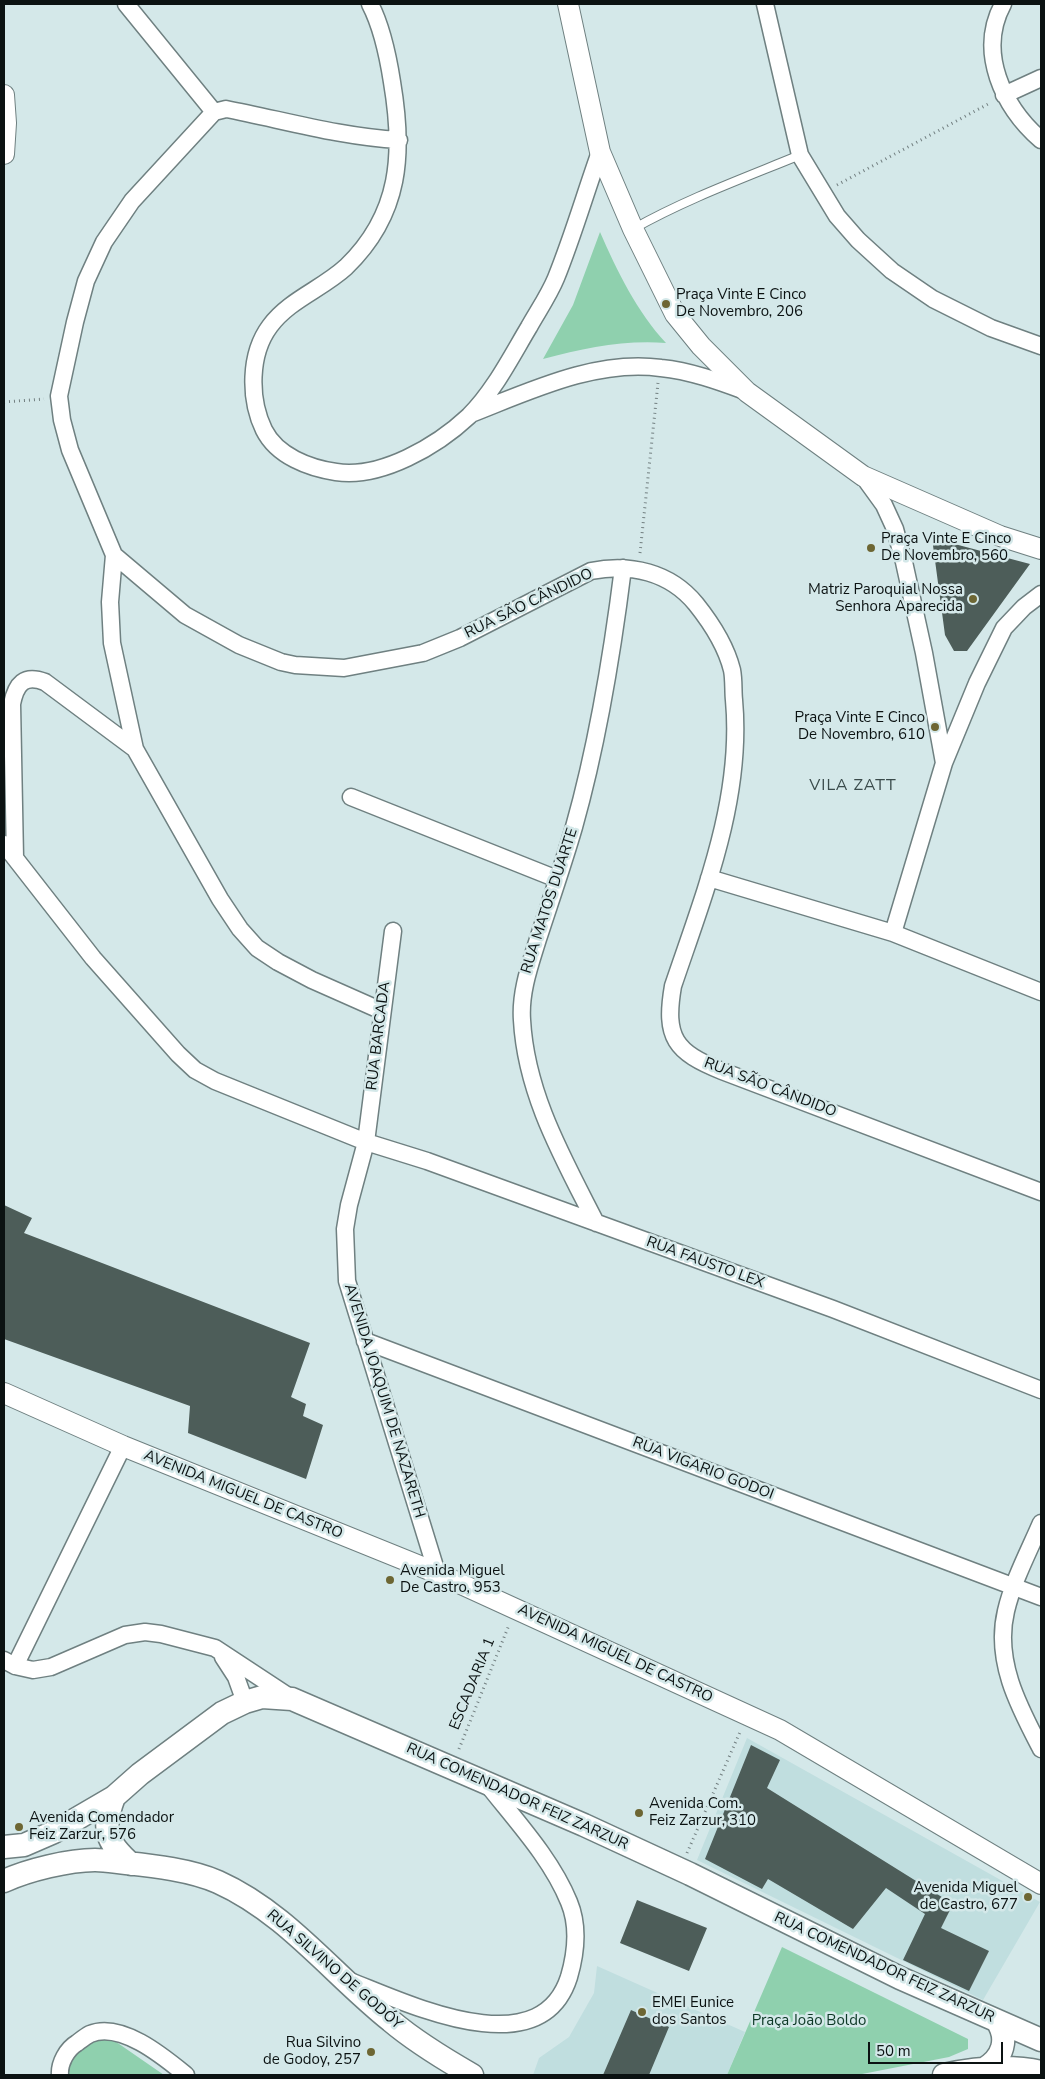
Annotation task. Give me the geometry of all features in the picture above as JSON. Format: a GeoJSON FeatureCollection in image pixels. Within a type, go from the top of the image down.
{"type":"FeatureCollection","features":[{"type":"Feature","properties":{"kind":"main road","name":"RUA COMENDADOR FEIZ ZARZUR"},"geometry":{"type":"LineString","coordinates":[[4,1847],[24,1845],[54,1832],[114,1797],[140,1774],[222,1712],[245,1702],[262,1698],[292,1699],[680,1869],[900,1978],[1041,2040]]}},
{"type":"Feature","properties":{"kind":"main road"},"geometry":{"type":"LineString","coordinates":[[114,1797],[107,1816],[107,1831],[110,1842],[116,1851],[131,1864]]}},
{"type":"Feature","properties":{"kind":"main road","name":"RUA SILVINO DE GODÓY"},"geometry":{"type":"LineString","coordinates":[[9,1879],[59,1865],[94,1860],[175,1870],[216,1881],[252,1900],[289,1928],[390,2021],[432,2051],[472,2075]]}},
{"type":"Feature","properties":{"kind":"main road"},"geometry":{"type":"LineString","coordinates":[[984,2069],[996,2060],[1002,2048],[1003,2034],[996,2021]]}},
{"type":"Feature","properties":{"kind":"main road"},"geometry":{"type":"LineString","coordinates":[[944,2075],[994,2067],[1041,2072]]}},
{"type":"Feature","properties":{"kind":"street"},"geometry":{"type":"LineString","coordinates":[[126,4],[214,112],[226,109],[377,139],[399,140]]}},
{"type":"Feature","properties":{"kind":"street"},"geometry":{"type":"LineString","coordinates":[[370,4],[389,63],[396,104],[399,140],[398,167],[393,189],[381,219],[366,243],[345,267],[278,316],[267,329],[254,372],[254,390],[264,430],[286,454],[316,468],[340,473],[357,473],[381,468],[407,458],[433,443],[469,415],[507,365],[555,280],[600,152]]}},
{"type":"Feature","properties":{"kind":"street"},"geometry":{"type":"LineString","coordinates":[[568,4],[600,152],[633,229],[675,314],[701,346],[747,392],[863,476],[1000,536],[1041,549]]}},
{"type":"Feature","properties":{"kind":"street"},"geometry":{"type":"LineString","coordinates":[[765,4],[800,155],[822,193],[858,240],[892,271],[933,299],[991,328],[1041,346]]}},
{"type":"Feature","properties":{"kind":"street"},"geometry":{"type":"LineString","coordinates":[[1003,4],[997,14],[992,38],[993,66],[1004,95],[1031,131],[1041,140]]}},
{"type":"Feature","properties":{"kind":"street"},"geometry":{"type":"LineString","coordinates":[[1004,95],[1041,78]]}},
{"type":"Feature","properties":{"kind":"street"},"geometry":{"type":"LineString","coordinates":[[4,95],[6,123],[4,154]]}},
{"type":"Feature","properties":{"kind":"street","name":"RUA SÃO CÂNDIDO"},"geometry":{"type":"LineString","coordinates":[[214,112],[132,200],[104,242],[86,281],[75,322],[59,396],[62,420],[70,450],[114,555],[185,615],[239,645],[268,657],[295,665],[344,668],[423,653],[460,638],[590,571],[605,568],[630,569],[671,582],[689,596],[705,615],[720,640],[732,670],[736,722],[732,782],[719,842],[673,986],[670,1004],[674,1035],[680,1046],[688,1055],[722,1071],[1041,1192]]}},
{"type":"Feature","properties":{"kind":"street"},"geometry":{"type":"LineString","coordinates":[[469,415],[537,389],[587,373],[627,366],[659,367],[710,378],[747,392]]}},
{"type":"Feature","properties":{"kind":"street"},"geometry":{"type":"LineString","coordinates":[[863,476],[884,505],[895,529],[924,653],[944,763]]}},
{"type":"Feature","properties":{"kind":"street"},"geometry":{"type":"LineString","coordinates":[[114,555],[110,602],[112,643],[135,749],[220,899],[240,929],[257,948],[303,976],[382,1012]]}},
{"type":"Feature","properties":{"kind":"street","name":"RUA MATOS DUARTE"},"geometry":{"type":"LineString","coordinates":[[596,1223],[544,1119],[526,1061],[521,1018],[525,980],[574,829],[589,770],[630,569]]}},
{"type":"Feature","properties":{"kind":"street"},"geometry":{"type":"LineString","coordinates":[[893,933],[944,763],[991,652],[1004,628],[1024,607],[1041,594]]}},
{"type":"Feature","properties":{"kind":"street"},"geometry":{"type":"LineString","coordinates":[[15,858],[12,704],[15,691],[20,683],[36,679],[45,682],[135,749]]}},
{"type":"Feature","properties":{"kind":"street"},"geometry":{"type":"LineString","coordinates":[[350,797],[557,879]]}},
{"type":"Feature","properties":{"kind":"street"},"geometry":{"type":"LineString","coordinates":[[4,844],[93,958],[194,1070],[215,1082],[366,1142]]}},
{"type":"Feature","properties":{"kind":"street"},"geometry":{"type":"LineString","coordinates":[[709,878],[893,933],[1041,992]]}},
{"type":"Feature","properties":{"kind":"street","name":"RUA BARCADA"},"geometry":{"type":"LineString","coordinates":[[366,1142],[393,931]]}},
{"type":"Feature","properties":{"kind":"street","name":"RUA FAUSTO LEX"},"geometry":{"type":"LineString","coordinates":[[366,1142],[427,1161],[833,1309],[1041,1390]]}},
{"type":"Feature","properties":{"kind":"street","name":"AVENIDA JOAQUIM DE NAZARETH"},"geometry":{"type":"LineString","coordinates":[[366,1142],[349,1205],[345,1229],[344,1255],[347,1281],[436,1573]]}},
{"type":"Feature","properties":{"kind":"street","name":"RUA VIGARIO GODOI"},"geometry":{"type":"LineString","coordinates":[[365,1341],[1041,1596]]}},
{"type":"Feature","properties":{"kind":"street","name":"AVENIDA MIGUEL DE CASTRO"},"geometry":{"type":"LineString","coordinates":[[4,1392],[122,1446],[436,1573],[780,1730],[1041,1884]]}},
{"type":"Feature","properties":{"kind":"street"},"geometry":{"type":"LineString","coordinates":[[122,1446],[9,1663],[33,1670],[51,1667],[125,1635],[145,1632],[161,1634],[215,1648],[292,1699]]}},
{"type":"Feature","properties":{"kind":"street"},"geometry":{"type":"LineString","coordinates":[[1041,1523],[1014,1587],[1004,1621],[1003,1640],[1006,1666],[1020,1708],[1041,1749]]}},
{"type":"Feature","properties":{"kind":"street"},"geometry":{"type":"LineString","coordinates":[[215,1648],[236,1677],[245,1702]]}},
{"type":"Feature","properties":{"kind":"street"},"geometry":{"type":"LineString","coordinates":[[343,1978],[409,2004],[469,2022],[509,2025],[534,2018],[554,2002],[567,1982],[575,1958],[575,1924],[570,1903],[552,1868],[487,1784]]}},
{"type":"Feature","properties":{"kind":"street"},"geometry":{"type":"LineString","coordinates":[[60,2075],[63,2058],[73,2045],[91,2034],[112,2032],[130,2037],[154,2050],[186,2075]]}},
{"type":"Feature","properties":{"kind":"lane"},"geometry":{"type":"LineString","coordinates":[[633,229],[657,215],[695,198],[800,155]]}},
{"type":"Feature","properties":{"kind":"path"},"geometry":{"type":"LineString","coordinates":[[822,193],[1004,95]]}},
{"type":"Feature","properties":{"kind":"path"},"geometry":{"type":"LineString","coordinates":[[630,569],[659,367]]}},
{"type":"Feature","properties":{"kind":"path"},"geometry":{"type":"LineString","coordinates":[[4,402],[59,396]]}},
{"type":"Feature","properties":{"kind":"path","name":"ESCADARIA 1"},"geometry":{"type":"LineString","coordinates":[[451,1768],[516,1609]]}},
{"type":"Feature","properties":{"kind":"path"},"geometry":{"type":"LineString","coordinates":[[680,1869],[748,1715]]}},
{"type":"Feature","properties":{"kind":"shaded area"},"geometry":{"type":"Polygon","coordinates":[[[747,1738],[1040,1902],[983,2000],[697,1860],[747,1738]]]}},
{"type":"Feature","properties":{"kind":"shaded area","name":"EMEI Eunice dos Santos"},"geometry":{"type":"Polygon","coordinates":[[[597,1966],[745,2032],[727,2075],[533,2075],[539,2058],[569,2037],[594,1993],[597,1966]]]}},
{"type":"Feature","properties":{"kind":"green space"},"geometry":{"type":"Polygon","coordinates":[[[600,232],[613,261],[637,305],[666,343],[619,344],[574,351],[543,359],[573,305],[600,232]]]}},
{"type":"Feature","properties":{"kind":"green space","name":"Praça João Boldo"},"geometry":{"type":"Polygon","coordinates":[[[782,1947],[968,2039],[968,2049],[949,2057],[857,2075],[727,2075],[782,1947]]]}},
{"type":"Feature","properties":{"kind":"green space"},"geometry":{"type":"Polygon","coordinates":[[[92,2037],[109,2037],[164,2075],[62,2075],[63,2066],[92,2037]]]}},
{"type":"Feature","properties":{"kind":"building","name":"Matriz Paroquial Nossa Senhora Aparecida"},"geometry":{"type":"Polygon","coordinates":[[[932,538],[1030,564],[967,651],[954,651],[945,635],[932,538]]]}},
{"type":"Feature","properties":{"kind":"building"},"geometry":{"type":"Polygon","coordinates":[[[4,1205],[32,1218],[24,1233],[310,1343],[291,1397],[306,1404],[303,1416],[323,1425],[306,1479],[188,1433],[190,1406],[4,1339],[4,1205]]]}},
{"type":"Feature","properties":{"kind":"building"},"geometry":{"type":"Polygon","coordinates":[[[751,1745],[780,1760],[767,1788],[953,1904],[941,1928],[989,1951],[969,1991],[903,1960],[925,1914],[886,1888],[853,1929],[768,1879],[762,1889],[705,1859],[751,1745]]]}},
{"type":"Feature","properties":{"kind":"building"},"geometry":{"type":"Polygon","coordinates":[[[637,1900],[707,1928],[689,1971],[620,1943],[637,1900]]]}},
{"type":"Feature","properties":{"kind":"building"},"geometry":{"type":"Polygon","coordinates":[[[631,2010],[669,2027],[649,2075],[603,2075],[631,2010]]]}},
{"type":"Feature","properties":{"kind":"place","name":"Praça Vinte E Cinco De Novembro, 206"},"geometry":{"type":"Point","coordinates":[666,304]}},
{"type":"Feature","properties":{"kind":"place","name":"Praça Vinte E Cinco De Novembro, 560"},"geometry":{"type":"Point","coordinates":[871,548]}},
{"type":"Feature","properties":{"kind":"place","name":"Matriz Paroquial Nossa Senhora Aparecida"},"geometry":{"type":"Point","coordinates":[973,599]}},
{"type":"Feature","properties":{"kind":"place","name":"Praça Vinte E Cinco De Novembro, 610"},"geometry":{"type":"Point","coordinates":[935,727]}},
{"type":"Feature","properties":{"kind":"place","name":"Avenida Miguel De Castro, 953"},"geometry":{"type":"Point","coordinates":[390,1580]}},
{"type":"Feature","properties":{"kind":"place","name":"Avenida Com. Feiz Zarzur, 310"},"geometry":{"type":"Point","coordinates":[639,1813]}},
{"type":"Feature","properties":{"kind":"place","name":"Avenida Comendador Feiz Zarzur, 576"},"geometry":{"type":"Point","coordinates":[19,1827]}},
{"type":"Feature","properties":{"kind":"place","name":"Avenida Miguel de Castro, 677"},"geometry":{"type":"Point","coordinates":[1028,1897]}},
{"type":"Feature","properties":{"kind":"place","name":"EMEI Eunice dos Santos"},"geometry":{"type":"Point","coordinates":[642,2012]}},
{"type":"Feature","properties":{"kind":"place","name":"Rua Silvino de Godoy, 257"},"geometry":{"type":"Point","coordinates":[371,2052]}},
{"type":"Feature","properties":{"kind":"district","name":"VILA ZATT"},"geometry":{"type":"Point","coordinates":[853,786]}}]}
